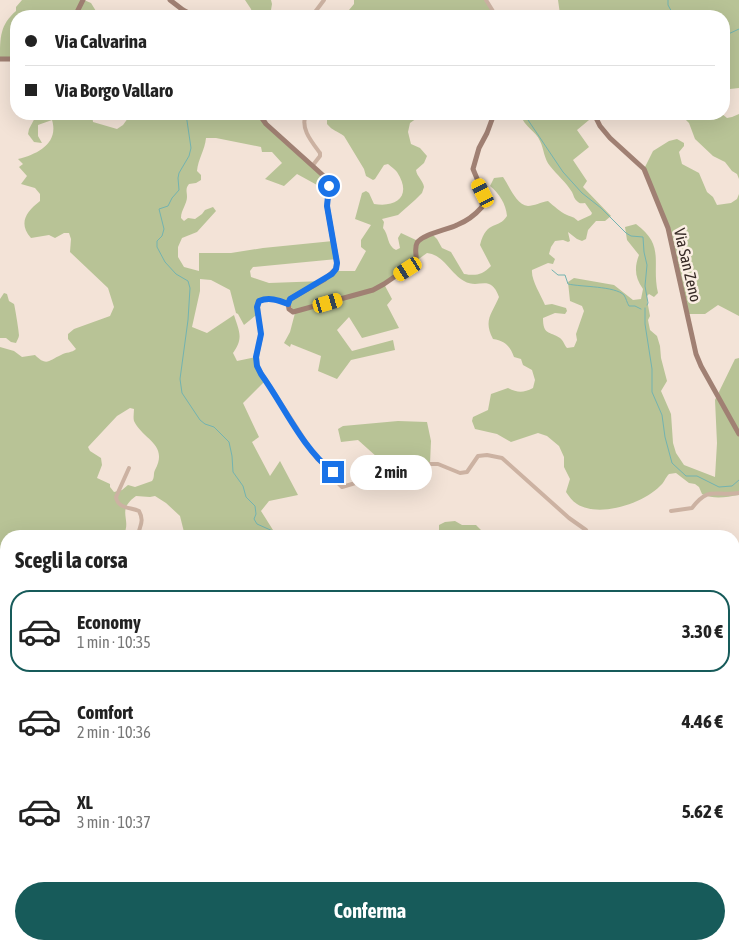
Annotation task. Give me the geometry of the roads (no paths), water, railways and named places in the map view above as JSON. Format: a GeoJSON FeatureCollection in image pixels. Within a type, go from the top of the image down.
{"type":"FeatureCollection","features":[{"type":"Feature","properties":{"kind":"street"},"geometry":{"type":"LineString","coordinates":[[170,0],[183,10]]}},
{"type":"Feature","properties":{"kind":"street"},"geometry":{"type":"LineString","coordinates":[[263,120],[326,178],[329,186],[327,206],[337,263],[336,269],[325,279],[290,299],[289,309],[293,312],[372,290],[384,284],[416,262],[416,246],[423,237],[458,225],[473,216],[482,207],[483,193],[473,169],[479,148],[492,120]]}},
{"type":"Feature","properties":{"kind":"street"},"geometry":{"type":"LineString","coordinates":[[304,120],[303,125],[306,133],[320,152],[320,156],[313,166]]}},
{"type":"Feature","properties":{"kind":"street","name":"Via San Zeno"},"geometry":{"type":"LineString","coordinates":[[597,120],[610,138],[644,169],[668,228],[696,354],[739,434]]}},
{"type":"Feature","properties":{"kind":"street"},"geometry":{"type":"LineString","coordinates":[[288,304],[265,298],[259,301],[257,307],[261,334],[256,357],[257,366],[317,459],[333,472],[340,486],[387,477],[430,464],[438,464],[460,473],[467,472],[478,456],[487,455],[502,458],[569,518],[586,530]]}},
{"type":"Feature","properties":{"kind":"street"},"geometry":{"type":"LineString","coordinates":[[128,468],[116,501],[121,506],[136,509],[141,513],[142,525],[140,530]]}},
{"type":"Feature","properties":{"kind":"street"},"geometry":{"type":"LineString","coordinates":[[671,510],[692,508],[704,495],[712,492],[724,495],[739,493]]}},
{"type":"Feature","properties":{"kind":"waterway"},"geometry":{"type":"LineString","coordinates":[[668,0],[671,10]]}},
{"type":"Feature","properties":{"kind":"waterway"},"geometry":{"type":"LineString","coordinates":[[730,33],[739,29]]}},
{"type":"Feature","properties":{"kind":"waterway"},"geometry":{"type":"LineString","coordinates":[[187,120],[191,148],[189,156],[179,173],[179,190],[168,206],[159,209],[164,229],[162,236],[157,241],[157,247],[165,262],[176,274],[188,281],[190,288],[188,320],[180,379],[182,393],[200,420],[214,427],[229,442],[233,472],[243,486],[246,497],[255,506],[256,514],[254,519],[257,524],[270,530]]}},
{"type":"Feature","properties":{"kind":"waterway"},"geometry":{"type":"LineString","coordinates":[[528,120],[563,172],[582,193],[601,208],[626,233],[631,236],[643,237],[647,265],[645,286],[647,305]]}},
{"type":"Feature","properties":{"kind":"waterway"},"geometry":{"type":"LineString","coordinates":[[552,270],[558,275],[565,275],[568,284],[606,288],[620,292],[624,295],[629,306],[641,309]]}},
{"type":"Feature","properties":{"kind":"waterway"},"geometry":{"type":"LineString","coordinates":[[645,308],[645,324],[652,369],[652,392],[662,415],[665,437],[672,463],[686,476],[697,476],[719,487],[732,486],[739,480]]}}]}
